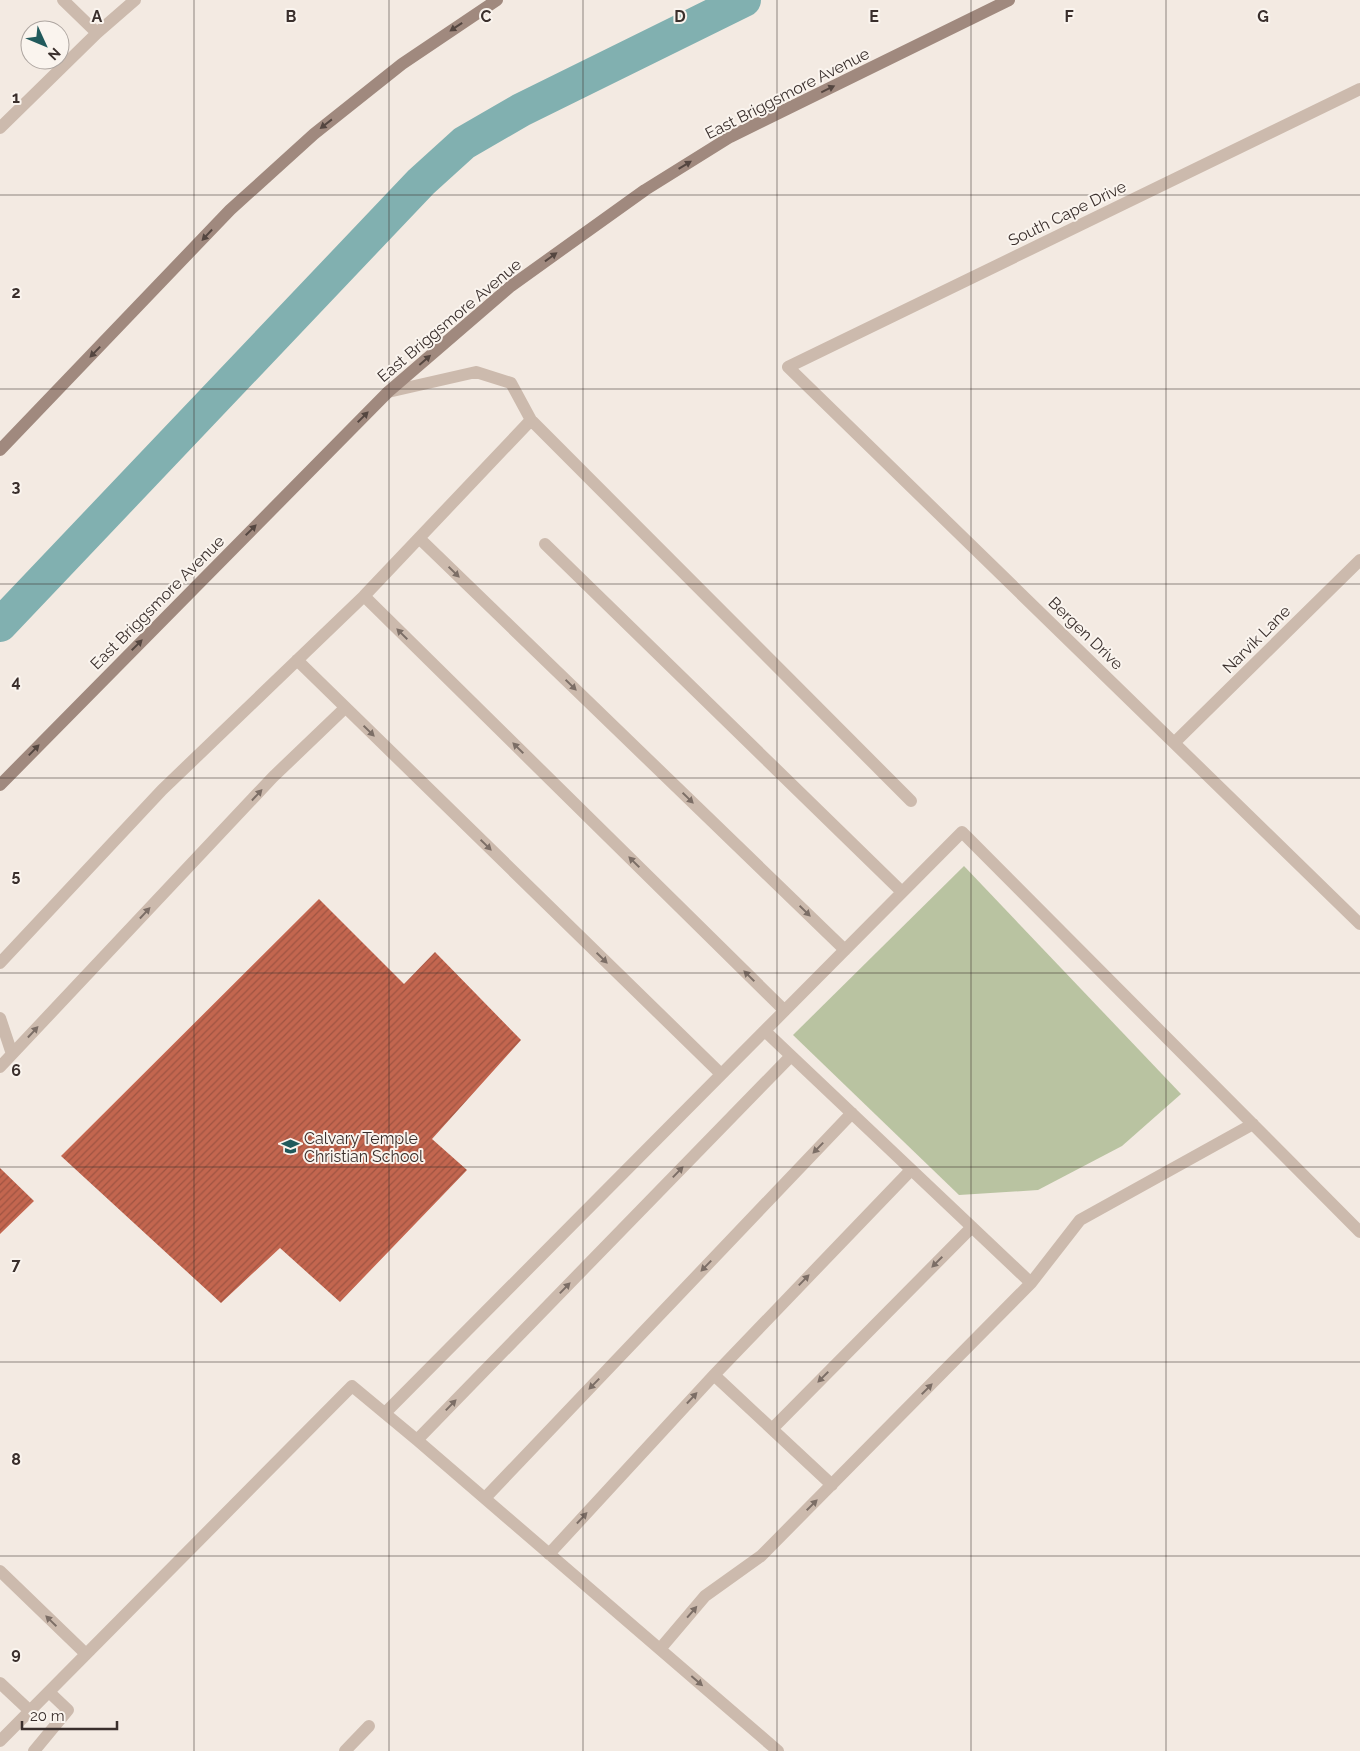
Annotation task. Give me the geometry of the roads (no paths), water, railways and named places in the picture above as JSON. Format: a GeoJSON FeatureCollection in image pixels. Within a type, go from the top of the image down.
{"type":"FeatureCollection","features":[{"type":"Feature","properties":{"kind":"main road"},"geometry":{"type":"LineString","coordinates":[[0,450],[230,210],[314,134],[402,64],[497,0]]}},
{"type":"Feature","properties":{"kind":"main road","name":"East Briggsmore Avenue"},"geometry":{"type":"LineString","coordinates":[[0,785],[388,392],[511,286],[645,190],[730,138],[1008,0]]}},
{"type":"Feature","properties":{"kind":"street"},"geometry":{"type":"LineString","coordinates":[[63,0],[97,33]]}},
{"type":"Feature","properties":{"kind":"street"},"geometry":{"type":"LineString","coordinates":[[0,128],[97,33],[135,0]]}},
{"type":"Feature","properties":{"kind":"street","name":"South Cape Drive"},"geometry":{"type":"LineString","coordinates":[[788,367],[1360,89]]}},
{"type":"Feature","properties":{"kind":"street","name":"Bergen Drive"},"geometry":{"type":"LineString","coordinates":[[788,367],[1360,924]]}},
{"type":"Feature","properties":{"kind":"street"},"geometry":{"type":"LineString","coordinates":[[388,392],[476,372],[511,383],[531,420],[911,801]]}},
{"type":"Feature","properties":{"kind":"street"},"geometry":{"type":"LineString","coordinates":[[0,963],[162,790],[364,596],[531,420]]}},
{"type":"Feature","properties":{"kind":"street"},"geometry":{"type":"LineString","coordinates":[[419,538],[845,950]]}},
{"type":"Feature","properties":{"kind":"street"},"geometry":{"type":"LineString","coordinates":[[545,544],[902,892]]}},
{"type":"Feature","properties":{"kind":"street","name":"Narvik Lane"},"geometry":{"type":"LineString","coordinates":[[1175,742],[1360,560]]}},
{"type":"Feature","properties":{"kind":"street"},"geometry":{"type":"LineString","coordinates":[[364,596],[784,1010]]}},
{"type":"Feature","properties":{"kind":"street"},"geometry":{"type":"LineString","coordinates":[[297,660],[721,1074]]}},
{"type":"Feature","properties":{"kind":"street"},"geometry":{"type":"LineString","coordinates":[[0,1067],[267,784],[345,708]]}},
{"type":"Feature","properties":{"kind":"street"},"geometry":{"type":"LineString","coordinates":[[386,1412],[962,832],[1360,1232]]}},
{"type":"Feature","properties":{"kind":"street"},"geometry":{"type":"LineString","coordinates":[[0,1018],[12,1054]]}},
{"type":"Feature","properties":{"kind":"street"},"geometry":{"type":"LineString","coordinates":[[765,1031],[1031,1283]]}},
{"type":"Feature","properties":{"kind":"street"},"geometry":{"type":"LineString","coordinates":[[417,1440],[791,1056]]}},
{"type":"Feature","properties":{"kind":"street"},"geometry":{"type":"LineString","coordinates":[[485,1498],[852,1113]]}},
{"type":"Feature","properties":{"kind":"street"},"geometry":{"type":"LineString","coordinates":[[660,1649],[706,1596],[761,1556],[1031,1283],[1080,1220],[1253,1124]]}},
{"type":"Feature","properties":{"kind":"street"},"geometry":{"type":"LineString","coordinates":[[550,1554],[714,1375],[911,1170]]}},
{"type":"Feature","properties":{"kind":"street"},"geometry":{"type":"LineString","coordinates":[[772,1429],[972,1227]]}},
{"type":"Feature","properties":{"kind":"street"},"geometry":{"type":"LineString","coordinates":[[714,1375],[832,1485]]}},
{"type":"Feature","properties":{"kind":"street"},"geometry":{"type":"LineString","coordinates":[[0,1741],[352,1386],[386,1412],[778,1751]]}},
{"type":"Feature","properties":{"kind":"street"},"geometry":{"type":"LineString","coordinates":[[0,1571],[86,1654]]}},
{"type":"Feature","properties":{"kind":"street"},"geometry":{"type":"LineString","coordinates":[[0,1683],[30,1711]]}},
{"type":"Feature","properties":{"kind":"street"},"geometry":{"type":"LineString","coordinates":[[34,1751],[68,1710],[49,1692]]}},
{"type":"Feature","properties":{"kind":"street"},"geometry":{"type":"LineString","coordinates":[[345,1751],[369,1726]]}},
{"type":"Feature","properties":{"kind":"waterway"},"geometry":{"type":"LineString","coordinates":[[0,625],[421,182],[464,143],[521,110],[744,0]]}},
{"type":"Feature","properties":{"kind":"place","name":"Calvary Temple Christian School"},"geometry":{"type":"Point","coordinates":[290,1147]}}]}
